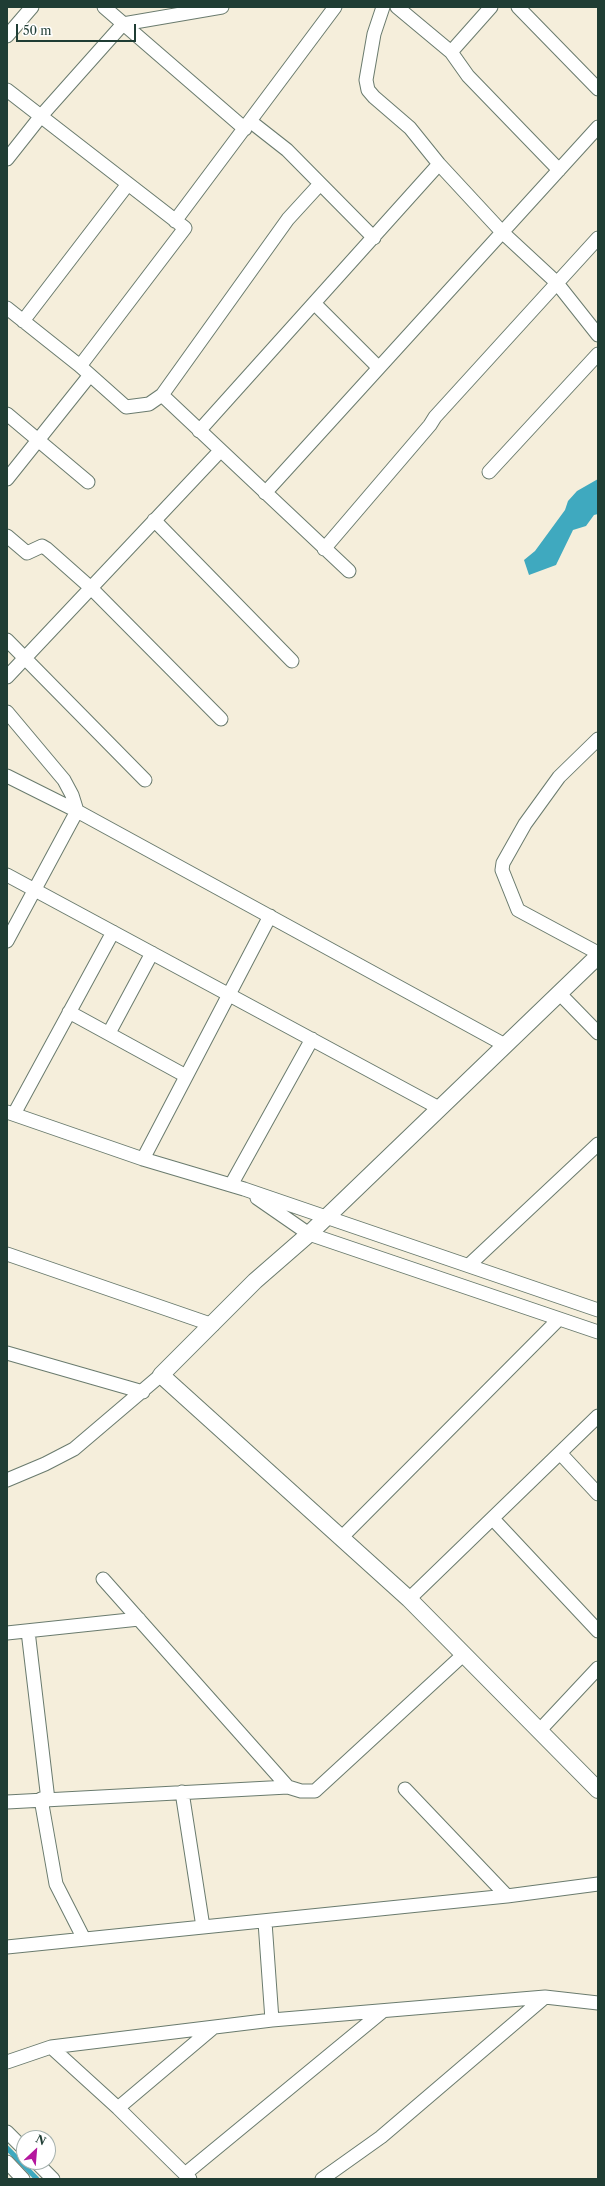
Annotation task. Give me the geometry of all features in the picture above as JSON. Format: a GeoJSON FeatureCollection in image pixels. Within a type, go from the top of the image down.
{"type":"FeatureCollection","features":[{"type":"Feature","properties":{"kind":"street"},"geometry":{"type":"LineString","coordinates":[[7,36],[32,7]]}},
{"type":"Feature","properties":{"kind":"street"},"geometry":{"type":"LineString","coordinates":[[104,7],[248,125],[287,150],[374,238]]}},
{"type":"Feature","properties":{"kind":"street"},"geometry":{"type":"LineString","coordinates":[[7,159],[41,116],[123,24],[222,7]]}},
{"type":"Feature","properties":{"kind":"street"},"geometry":{"type":"LineString","coordinates":[[175,221],[248,125],[334,7]]}},
{"type":"Feature","properties":{"kind":"street"},"geometry":{"type":"LineString","coordinates":[[383,7],[374,34],[366,80],[368,90],[410,128],[438,164],[502,232],[556,282],[598,335]]}},
{"type":"Feature","properties":{"kind":"street"},"geometry":{"type":"LineString","coordinates":[[397,7],[451,52],[468,76],[559,170]]}},
{"type":"Feature","properties":{"kind":"street"},"geometry":{"type":"LineString","coordinates":[[451,52],[491,7]]}},
{"type":"Feature","properties":{"kind":"street"},"geometry":{"type":"LineString","coordinates":[[518,7],[598,89]]}},
{"type":"Feature","properties":{"kind":"street"},"geometry":{"type":"LineString","coordinates":[[7,90],[185,228],[38,440],[7,479]]}},
{"type":"Feature","properties":{"kind":"street"},"geometry":{"type":"LineString","coordinates":[[265,493],[378,367],[598,127]]}},
{"type":"Feature","properties":{"kind":"street"},"geometry":{"type":"LineString","coordinates":[[199,431],[315,304],[438,164]]}},
{"type":"Feature","properties":{"kind":"street"},"geometry":{"type":"LineString","coordinates":[[23,321],[128,184]]}},
{"type":"Feature","properties":{"kind":"street"},"geometry":{"type":"LineString","coordinates":[[7,308],[85,371],[126,407],[149,404],[162,395],[288,219],[320,184]]}},
{"type":"Feature","properties":{"kind":"street"},"geometry":{"type":"LineString","coordinates":[[324,549],[435,417],[556,282],[598,238]]}},
{"type":"Feature","properties":{"kind":"street"},"geometry":{"type":"LineString","coordinates":[[315,304],[378,367]]}},
{"type":"Feature","properties":{"kind":"street"},"geometry":{"type":"LineString","coordinates":[[489,472],[598,354]]}},
{"type":"Feature","properties":{"kind":"street"},"geometry":{"type":"LineString","coordinates":[[162,395],[349,571]]}},
{"type":"Feature","properties":{"kind":"street"},"geometry":{"type":"LineString","coordinates":[[7,414],[88,482]]}},
{"type":"Feature","properties":{"kind":"street"},"geometry":{"type":"LineString","coordinates":[[7,677],[220,451]]}},
{"type":"Feature","properties":{"kind":"street"},"geometry":{"type":"LineString","coordinates":[[154,520],[292,661]]}},
{"type":"Feature","properties":{"kind":"street"},"geometry":{"type":"LineString","coordinates":[[7,536],[27,553],[42,546],[47,548],[91,588],[221,719]]}},
{"type":"Feature","properties":{"kind":"street"},"geometry":{"type":"LineString","coordinates":[[7,640],[145,780]]}},
{"type":"Feature","properties":{"kind":"street"},"geometry":{"type":"LineString","coordinates":[[7,712],[64,780],[78,811],[7,941]]}},
{"type":"Feature","properties":{"kind":"street"},"geometry":{"type":"LineString","coordinates":[[598,739],[559,777],[525,824],[503,863],[502,870],[518,910],[598,953]]}},
{"type":"Feature","properties":{"kind":"street"},"geometry":{"type":"LineString","coordinates":[[7,776],[78,811],[505,1045]]}},
{"type":"Feature","properties":{"kind":"street"},"geometry":{"type":"LineString","coordinates":[[7,875],[439,1108]]}},
{"type":"Feature","properties":{"kind":"street"},"geometry":{"type":"LineString","coordinates":[[143,1159],[270,916]]}},
{"type":"Feature","properties":{"kind":"street"},"geometry":{"type":"LineString","coordinates":[[113,932],[70,1012],[10,1113],[143,1159],[244,1189],[597,1308]]}},
{"type":"Feature","properties":{"kind":"street"},"geometry":{"type":"LineString","coordinates":[[109,1033],[152,953]]}},
{"type":"Feature","properties":{"kind":"street"},"geometry":{"type":"LineString","coordinates":[[7,1480],[45,1464],[74,1448],[143,1392],[213,1325],[255,1281],[309,1234],[598,956]]}},
{"type":"Feature","properties":{"kind":"street"},"geometry":{"type":"LineString","coordinates":[[559,993],[598,1033]]}},
{"type":"Feature","properties":{"kind":"street"},"geometry":{"type":"LineString","coordinates":[[70,1012],[186,1076]]}},
{"type":"Feature","properties":{"kind":"street"},"geometry":{"type":"LineString","coordinates":[[231,1185],[312,1039]]}},
{"type":"Feature","properties":{"kind":"street"},"geometry":{"type":"LineString","coordinates":[[469,1265],[598,1144]]}},
{"type":"Feature","properties":{"kind":"street"},"geometry":{"type":"LineString","coordinates":[[244,1189],[309,1234],[598,1332]]}},
{"type":"Feature","properties":{"kind":"street"},"geometry":{"type":"LineString","coordinates":[[7,1254],[213,1325]]}},
{"type":"Feature","properties":{"kind":"street"},"geometry":{"type":"LineString","coordinates":[[341,1538],[559,1319]]}},
{"type":"Feature","properties":{"kind":"street"},"geometry":{"type":"LineString","coordinates":[[7,1353],[143,1392]]}},
{"type":"Feature","properties":{"kind":"street"},"geometry":{"type":"LineString","coordinates":[[161,1375],[409,1599],[598,1790]]}},
{"type":"Feature","properties":{"kind":"street"},"geometry":{"type":"LineString","coordinates":[[409,1599],[598,1416]]}},
{"type":"Feature","properties":{"kind":"street"},"geometry":{"type":"LineString","coordinates":[[560,1453],[598,1494]]}},
{"type":"Feature","properties":{"kind":"street"},"geometry":{"type":"LineString","coordinates":[[493,1519],[598,1631]]}},
{"type":"Feature","properties":{"kind":"street"},"geometry":{"type":"LineString","coordinates":[[103,1578],[288,1786]]}},
{"type":"Feature","properties":{"kind":"street"},"geometry":{"type":"LineString","coordinates":[[7,1633],[140,1619]]}},
{"type":"Feature","properties":{"kind":"street"},"geometry":{"type":"LineString","coordinates":[[28,1631],[44,1799],[56,1884],[84,1939]]}},
{"type":"Feature","properties":{"kind":"street"},"geometry":{"type":"LineString","coordinates":[[7,1802],[288,1786],[301,1791],[315,1791],[464,1655]]}},
{"type":"Feature","properties":{"kind":"street"},"geometry":{"type":"LineString","coordinates":[[539,1731],[598,1668]]}},
{"type":"Feature","properties":{"kind":"street"},"geometry":{"type":"LineString","coordinates":[[405,1789],[507,1896]]}},
{"type":"Feature","properties":{"kind":"street"},"geometry":{"type":"LineString","coordinates":[[182,1792],[203,1927]]}},
{"type":"Feature","properties":{"kind":"street"},"geometry":{"type":"LineString","coordinates":[[7,1947],[264,1922],[507,1896],[598,1884]]}},
{"type":"Feature","properties":{"kind":"street"},"geometry":{"type":"LineString","coordinates":[[264,1922],[272,2020]]}},
{"type":"Feature","properties":{"kind":"street"},"geometry":{"type":"LineString","coordinates":[[7,2062],[51,2047],[272,2020],[545,1997],[598,2003]]}},
{"type":"Feature","properties":{"kind":"street"},"geometry":{"type":"LineString","coordinates":[[322,2179],[381,2137],[545,1997]]}},
{"type":"Feature","properties":{"kind":"street"},"geometry":{"type":"LineString","coordinates":[[51,2047],[118,2108],[188,2177],[383,2011]]}},
{"type":"Feature","properties":{"kind":"street"},"geometry":{"type":"LineString","coordinates":[[118,2108],[214,2027]]}},
{"type":"Feature","properties":{"kind":"street"},"geometry":{"type":"LineString","coordinates":[[7,2132],[16,2141]]}},
{"type":"Feature","properties":{"kind":"street"},"geometry":{"type":"LineString","coordinates":[[44,2170],[53,2179]]}},
{"type":"Feature","properties":{"kind":"water"},"geometry":{"type":"Polygon","coordinates":[[[598,479],[598,514],[594,515],[586,526],[573,530],[556,565],[529,575],[524,560],[535,551],[565,510],[568,501],[577,491],[598,479]]]}},
{"type":"Feature","properties":{"kind":"waterway"},"geometry":{"type":"LineString","coordinates":[[7,2148],[37,2179]]}}]}
